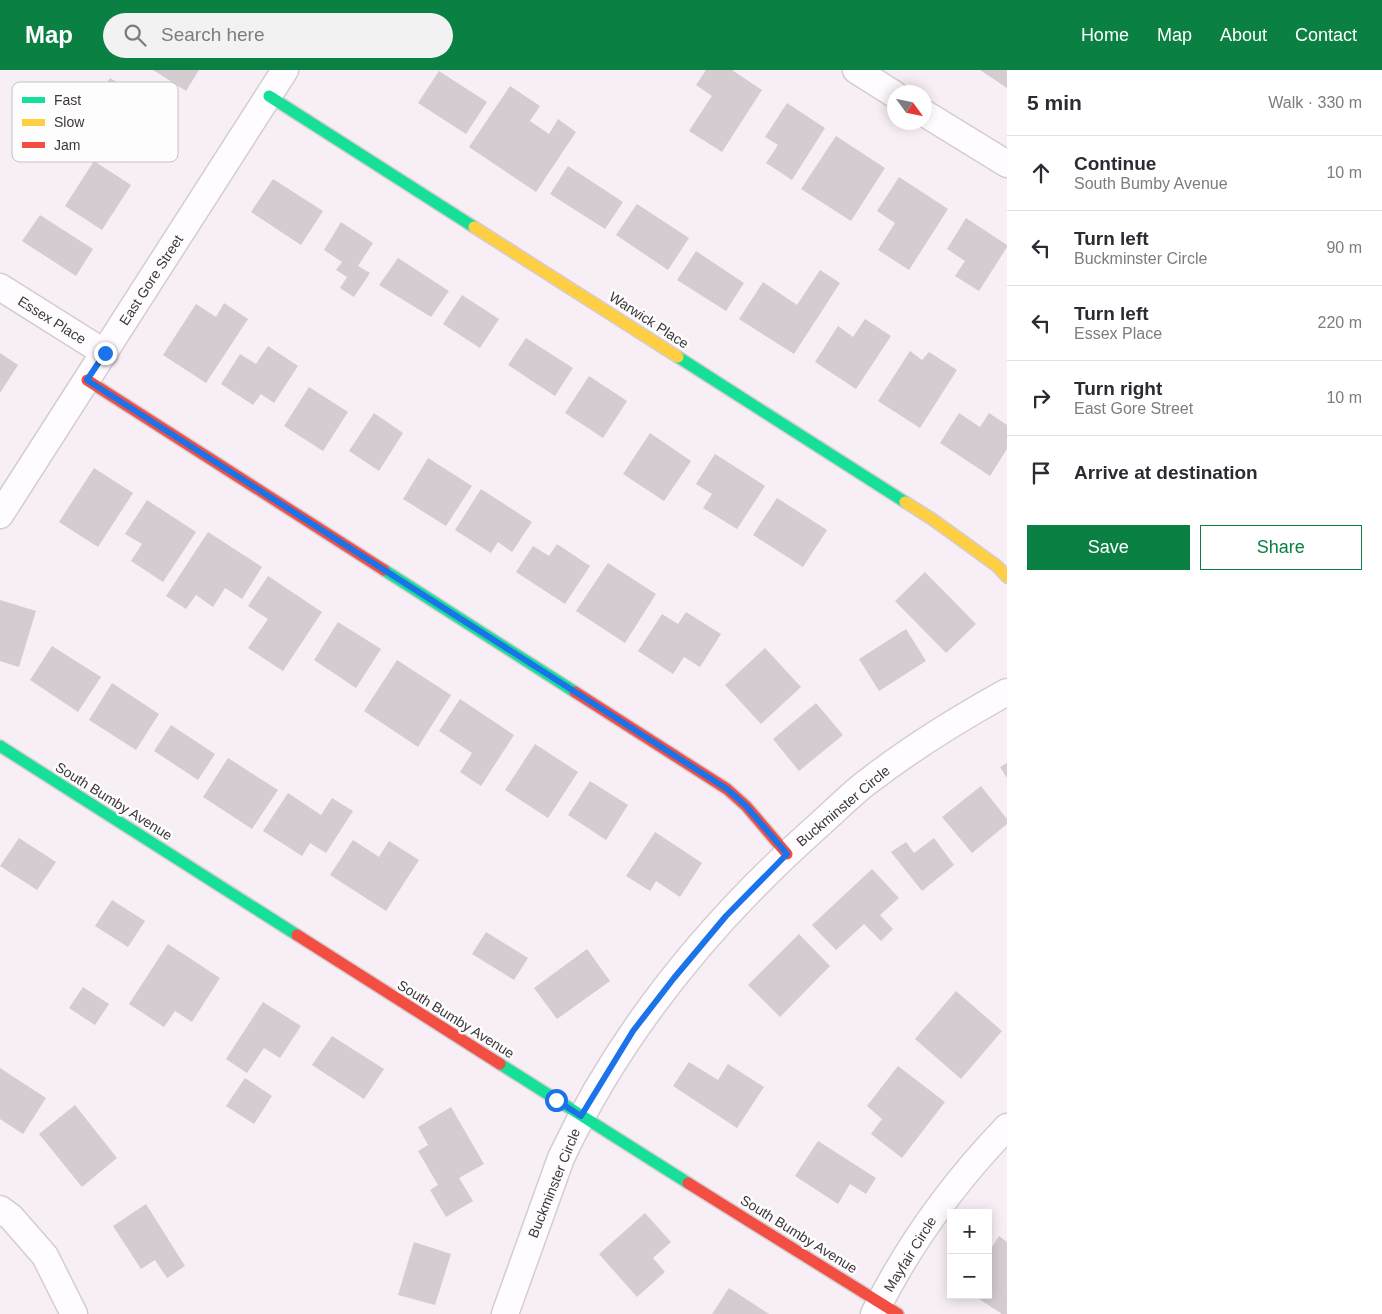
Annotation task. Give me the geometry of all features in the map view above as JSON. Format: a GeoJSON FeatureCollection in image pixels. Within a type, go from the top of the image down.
{"type":"FeatureCollection","features":[{"type":"Feature","properties":{"kind":"street","name":"East Gore Street"},"geometry":{"type":"LineString","coordinates":[[0,515],[285,70]]}},
{"type":"Feature","properties":{"kind":"street"},"geometry":{"type":"LineString","coordinates":[[856,70],[887,90]]}},
{"type":"Feature","properties":{"kind":"street","name":"Warwick Place"},"geometry":{"type":"LineString","coordinates":[[269,96],[932,519],[997,566],[1007,578]]}},
{"type":"Feature","properties":{"kind":"street"},"geometry":{"type":"LineString","coordinates":[[932,118],[1007,164]]}},
{"type":"Feature","properties":{"kind":"street","name":"Essex Place"},"geometry":{"type":"LineString","coordinates":[[0,287],[105,353]]}},
{"type":"Feature","properties":{"kind":"street"},"geometry":{"type":"LineString","coordinates":[[87,380],[727,789],[746,806],[787,854]]}},
{"type":"Feature","properties":{"kind":"street","name":"Buckminster Circle"},"geometry":{"type":"LineString","coordinates":[[505,1314],[561,1158],[581,1116],[633,1031],[668,986],[726,916],[787,854],[869,780],[961,718],[1007,692]]}},
{"type":"Feature","properties":{"kind":"street","name":"South Bumby Avenue"},"geometry":{"type":"LineString","coordinates":[[0,746],[884,1310]]}},
{"type":"Feature","properties":{"kind":"street","name":"Mayfair Circle"},"geometry":{"type":"LineString","coordinates":[[884,1310],[928,1221],[985,1150],[1007,1127]]}},
{"type":"Feature","properties":{"kind":"street"},"geometry":{"type":"LineString","coordinates":[[0,1209],[10,1217],[45,1256],[74,1314]]}},
{"type":"Feature","properties":{"kind":"building"},"geometry":{"type":"Polygon","coordinates":[[[153,70],[199,70],[186,91],[178,86],[178,82],[172,82],[153,70]]]}},
{"type":"Feature","properties":{"kind":"building"},"geometry":{"type":"Polygon","coordinates":[[[706,70],[732,70],[762,90],[722,152],[689,131],[712,96],[696,85],[706,70]]]}},
{"type":"Feature","properties":{"kind":"building"},"geometry":{"type":"Polygon","coordinates":[[[980,70],[1007,70],[1007,88],[980,70]]]}},
{"type":"Feature","properties":{"kind":"building"},"geometry":{"type":"Polygon","coordinates":[[[439,71],[487,102],[466,134],[418,103],[439,71]]]}},
{"type":"Feature","properties":{"kind":"building"},"geometry":{"type":"Polygon","coordinates":[[[110,78],[116,82],[107,82],[110,78]]]}},
{"type":"Feature","properties":{"kind":"building"},"geometry":{"type":"Polygon","coordinates":[[[510,86],[540,106],[530,121],[549,134],[558,119],[576,132],[536,192],[469,147],[510,86]]]}},
{"type":"Feature","properties":{"kind":"building"},"geometry":{"type":"Polygon","coordinates":[[[787,103],[825,128],[792,180],[766,163],[778,145],[765,137],[787,103]]]}},
{"type":"Feature","properties":{"kind":"building"},"geometry":{"type":"Polygon","coordinates":[[[836,136],[885,168],[851,221],[801,189],[836,136]]]}},
{"type":"Feature","properties":{"kind":"building"},"geometry":{"type":"Polygon","coordinates":[[[93,162],[131,185],[102,230],[65,206],[93,162]]]}},
{"type":"Feature","properties":{"kind":"building"},"geometry":{"type":"Polygon","coordinates":[[[568,166],[623,202],[605,229],[550,194],[568,166]]]}},
{"type":"Feature","properties":{"kind":"building"},"geometry":{"type":"Polygon","coordinates":[[[899,177],[948,209],[909,270],[878,250],[895,223],[877,211],[899,177]]]}},
{"type":"Feature","properties":{"kind":"building"},"geometry":{"type":"Polygon","coordinates":[[[273,179],[323,211],[301,245],[251,212],[273,179]]]}},
{"type":"Feature","properties":{"kind":"building"},"geometry":{"type":"Polygon","coordinates":[[[637,204],[689,238],[668,270],[616,235],[637,204]]]}},
{"type":"Feature","properties":{"kind":"building"},"geometry":{"type":"Polygon","coordinates":[[[40,215],[93,249],[76,276],[22,241],[40,215]]]}},
{"type":"Feature","properties":{"kind":"building"},"geometry":{"type":"Polygon","coordinates":[[[966,218],[1007,245],[979,291],[955,276],[965,261],[947,249],[966,218]]]}},
{"type":"Feature","properties":{"kind":"building"},"geometry":{"type":"Polygon","coordinates":[[[341,222],[373,243],[358,266],[370,273],[354,297],[340,288],[347,277],[336,270],[342,262],[324,250],[341,222]]]}},
{"type":"Feature","properties":{"kind":"building"},"geometry":{"type":"Polygon","coordinates":[[[696,251],[744,283],[726,311],[677,280],[696,251]]]}},
{"type":"Feature","properties":{"kind":"building"},"geometry":{"type":"Polygon","coordinates":[[[398,258],[449,291],[431,317],[379,285],[398,258]]]}},
{"type":"Feature","properties":{"kind":"building"},"geometry":{"type":"Polygon","coordinates":[[[820,270],[840,283],[794,354],[739,319],[763,282],[797,305],[820,270]]]}},
{"type":"Feature","properties":{"kind":"building"},"geometry":{"type":"Polygon","coordinates":[[[462,295],[499,319],[480,348],[443,324],[462,295]]]}},
{"type":"Feature","properties":{"kind":"building"},"geometry":{"type":"Polygon","coordinates":[[[224,303],[248,319],[206,383],[163,355],[196,304],[216,317],[224,303]]]}},
{"type":"Feature","properties":{"kind":"building"},"geometry":{"type":"Polygon","coordinates":[[[865,319],[891,336],[856,389],[815,362],[838,326],[853,337],[865,319]]]}},
{"type":"Feature","properties":{"kind":"building"},"geometry":{"type":"Polygon","coordinates":[[[526,338],[573,368],[555,396],[508,365],[526,338]]]}},
{"type":"Feature","properties":{"kind":"building"},"geometry":{"type":"Polygon","coordinates":[[[268,346],[298,366],[274,403],[261,394],[253,405],[221,384],[240,354],[256,364],[268,346]]]}},
{"type":"Feature","properties":{"kind":"building"},"geometry":{"type":"Polygon","coordinates":[[[910,351],[922,360],[929,352],[957,370],[920,428],[878,401],[910,351]]]}},
{"type":"Feature","properties":{"kind":"building"},"geometry":{"type":"Polygon","coordinates":[[[0,353],[18,365],[0,393],[0,353]]]}},
{"type":"Feature","properties":{"kind":"building"},"geometry":{"type":"Polygon","coordinates":[[[589,376],[627,401],[603,438],[565,413],[589,376]]]}},
{"type":"Feature","properties":{"kind":"building"},"geometry":{"type":"Polygon","coordinates":[[[309,387],[348,412],[323,451],[284,426],[309,387]]]}},
{"type":"Feature","properties":{"kind":"building"},"geometry":{"type":"Polygon","coordinates":[[[374,413],[403,433],[379,471],[349,451],[374,413]]]}},
{"type":"Feature","properties":{"kind":"building"},"geometry":{"type":"Polygon","coordinates":[[[959,413],[980,427],[989,413],[1007,425],[1007,449],[990,476],[940,443],[959,413]]]}},
{"type":"Feature","properties":{"kind":"building"},"geometry":{"type":"Polygon","coordinates":[[[650,433],[691,461],[664,501],[623,474],[650,433]]]}},
{"type":"Feature","properties":{"kind":"building"},"geometry":{"type":"Polygon","coordinates":[[[715,454],[765,486],[737,529],[703,508],[712,494],[696,484],[715,454]]]}},
{"type":"Feature","properties":{"kind":"building"},"geometry":{"type":"Polygon","coordinates":[[[428,458],[472,486],[446,526],[403,499],[428,458]]]}},
{"type":"Feature","properties":{"kind":"building"},"geometry":{"type":"Polygon","coordinates":[[[94,468],[133,493],[98,547],[59,522],[94,468]]]}},
{"type":"Feature","properties":{"kind":"building"},"geometry":{"type":"Polygon","coordinates":[[[481,489],[532,522],[512,552],[498,542],[491,553],[455,530],[481,489]]]}},
{"type":"Feature","properties":{"kind":"building"},"geometry":{"type":"Polygon","coordinates":[[[777,498],[827,530],[803,567],[753,535],[777,498]]]}},
{"type":"Feature","properties":{"kind":"building"},"geometry":{"type":"Polygon","coordinates":[[[147,500],[196,532],[163,582],[131,561],[142,544],[125,534],[147,500]]]}},
{"type":"Feature","properties":{"kind":"building"},"geometry":{"type":"Polygon","coordinates":[[[208,532],[262,567],[242,599],[225,588],[213,607],[196,595],[186,609],[166,596],[208,532]]]}},
{"type":"Feature","properties":{"kind":"building"},"geometry":{"type":"Polygon","coordinates":[[[557,544],[590,566],[565,604],[516,572],[533,546],[549,556],[557,544]]]}},
{"type":"Feature","properties":{"kind":"building"},"geometry":{"type":"Polygon","coordinates":[[[608,563],[656,594],[625,643],[576,611],[608,563]]]}},
{"type":"Feature","properties":{"kind":"building"},"geometry":{"type":"Polygon","coordinates":[[[925,572],[976,624],[946,653],[895,601],[925,572]]]}},
{"type":"Feature","properties":{"kind":"building"},"geometry":{"type":"Polygon","coordinates":[[[268,576],[322,612],[283,671],[248,648],[268,619],[248,606],[268,576]]]}},
{"type":"Feature","properties":{"kind":"building"},"geometry":{"type":"Polygon","coordinates":[[[0,600],[36,611],[19,667],[0,661],[0,600]]]}},
{"type":"Feature","properties":{"kind":"building"},"geometry":{"type":"Polygon","coordinates":[[[686,612],[721,634],[700,667],[684,657],[673,674],[638,651],[662,614],[678,624],[686,612]]]}},
{"type":"Feature","properties":{"kind":"building"},"geometry":{"type":"Polygon","coordinates":[[[338,622],[381,649],[356,688],[314,660],[338,622]]]}},
{"type":"Feature","properties":{"kind":"building"},"geometry":{"type":"Polygon","coordinates":[[[906,629],[926,661],[879,691],[859,659],[906,629]]]}},
{"type":"Feature","properties":{"kind":"building"},"geometry":{"type":"Polygon","coordinates":[[[52,646],[101,677],[78,712],[30,680],[52,646]]]}},
{"type":"Feature","properties":{"kind":"building"},"geometry":{"type":"Polygon","coordinates":[[[765,648],[801,687],[761,724],[725,685],[765,648]]]}},
{"type":"Feature","properties":{"kind":"building"},"geometry":{"type":"Polygon","coordinates":[[[397,660],[451,695],[418,747],[364,711],[397,660]]]}},
{"type":"Feature","properties":{"kind":"building"},"geometry":{"type":"Polygon","coordinates":[[[112,683],[159,714],[136,750],[89,720],[112,683]]]}},
{"type":"Feature","properties":{"kind":"building"},"geometry":{"type":"Polygon","coordinates":[[[460,699],[514,735],[481,786],[460,772],[472,753],[439,731],[460,699]]]}},
{"type":"Feature","properties":{"kind":"building"},"geometry":{"type":"Polygon","coordinates":[[[816,703],[843,735],[799,771],[773,739],[816,703]]]}},
{"type":"Feature","properties":{"kind":"building"},"geometry":{"type":"Polygon","coordinates":[[[171,725],[215,754],[198,780],[154,751],[171,725]]]}},
{"type":"Feature","properties":{"kind":"building"},"geometry":{"type":"Polygon","coordinates":[[[535,744],[578,772],[548,818],[505,790],[535,744]]]}},
{"type":"Feature","properties":{"kind":"building"},"geometry":{"type":"Polygon","coordinates":[[[228,758],[278,790],[252,829],[203,797],[228,758]]]}},
{"type":"Feature","properties":{"kind":"building"},"geometry":{"type":"Polygon","coordinates":[[[1007,763],[1007,778],[1000,767],[1007,763]]]}},
{"type":"Feature","properties":{"kind":"building"},"geometry":{"type":"Polygon","coordinates":[[[590,781],[628,805],[606,840],[568,815],[590,781]]]}},
{"type":"Feature","properties":{"kind":"building"},"geometry":{"type":"Polygon","coordinates":[[[981,786],[1007,819],[1007,824],[972,853],[942,817],[981,786]]]}},
{"type":"Feature","properties":{"kind":"building"},"geometry":{"type":"Polygon","coordinates":[[[288,793],[321,815],[332,798],[353,811],[326,853],[310,843],[302,856],[263,831],[288,793]]]}},
{"type":"Feature","properties":{"kind":"building"},"geometry":{"type":"Polygon","coordinates":[[[655,832],[702,863],[680,897],[656,881],[650,891],[626,876],[655,832]]]}},
{"type":"Feature","properties":{"kind":"building"},"geometry":{"type":"Polygon","coordinates":[[[19,838],[56,862],[37,890],[0,866],[19,838]]]}},
{"type":"Feature","properties":{"kind":"building"},"geometry":{"type":"Polygon","coordinates":[[[934,838],[954,865],[922,891],[891,852],[906,842],[914,853],[934,838]]]}},
{"type":"Feature","properties":{"kind":"building"},"geometry":{"type":"Polygon","coordinates":[[[353,840],[379,857],[389,841],[419,860],[386,911],[330,875],[353,840]]]}},
{"type":"Feature","properties":{"kind":"building"},"geometry":{"type":"Polygon","coordinates":[[[872,869],[899,898],[880,915],[893,929],[881,941],[864,924],[836,950],[812,925],[872,869]]]}},
{"type":"Feature","properties":{"kind":"building"},"geometry":{"type":"Polygon","coordinates":[[[112,900],[145,921],[128,947],[95,926],[112,900]]]}},
{"type":"Feature","properties":{"kind":"building"},"geometry":{"type":"Polygon","coordinates":[[[486,932],[528,958],[514,980],[472,954],[486,932]]]}},
{"type":"Feature","properties":{"kind":"building"},"geometry":{"type":"Polygon","coordinates":[[[799,934],[830,966],[780,1017],[748,985],[799,934]]]}},
{"type":"Feature","properties":{"kind":"building"},"geometry":{"type":"Polygon","coordinates":[[[168,944],[220,978],[192,1022],[175,1011],[164,1027],[129,1004],[168,944]]]}},
{"type":"Feature","properties":{"kind":"building"},"geometry":{"type":"Polygon","coordinates":[[[587,949],[610,981],[557,1019],[534,988],[587,949]]]}},
{"type":"Feature","properties":{"kind":"building"},"geometry":{"type":"Polygon","coordinates":[[[83,987],[109,1004],[95,1025],[69,1008],[83,987]]]}},
{"type":"Feature","properties":{"kind":"building"},"geometry":{"type":"Polygon","coordinates":[[[956,991],[1002,1031],[961,1079],[915,1039],[956,991]]]}},
{"type":"Feature","properties":{"kind":"building"},"geometry":{"type":"Polygon","coordinates":[[[263,1002],[301,1026],[280,1058],[264,1048],[247,1073],[226,1059],[263,1002]]]}},
{"type":"Feature","properties":{"kind":"building"},"geometry":{"type":"Polygon","coordinates":[[[332,1036],[384,1069],[364,1099],[312,1065],[332,1036]]]}},
{"type":"Feature","properties":{"kind":"building"},"geometry":{"type":"Polygon","coordinates":[[[689,1062],[718,1080],[728,1064],[764,1087],[737,1128],[673,1086],[689,1062]]]}},
{"type":"Feature","properties":{"kind":"building"},"geometry":{"type":"Polygon","coordinates":[[[898,1066],[945,1102],[902,1158],[871,1134],[882,1119],[867,1106],[898,1066]]]}},
{"type":"Feature","properties":{"kind":"building"},"geometry":{"type":"Polygon","coordinates":[[[0,1068],[46,1098],[23,1134],[0,1119],[0,1068]]]}},
{"type":"Feature","properties":{"kind":"building"},"geometry":{"type":"Polygon","coordinates":[[[245,1078],[272,1096],[254,1124],[226,1106],[245,1078]]]}},
{"type":"Feature","properties":{"kind":"building"},"geometry":{"type":"Polygon","coordinates":[[[75,1105],[117,1158],[82,1187],[39,1134],[75,1105]]]}},
{"type":"Feature","properties":{"kind":"building"},"geometry":{"type":"Polygon","coordinates":[[[451,1107],[484,1164],[459,1178],[473,1201],[446,1217],[430,1190],[438,1185],[418,1151],[428,1145],[418,1127],[451,1107]]]}},
{"type":"Feature","properties":{"kind":"building"},"geometry":{"type":"Polygon","coordinates":[[[818,1141],[876,1178],[866,1194],[850,1184],[838,1204],[795,1176],[818,1141]]]}},
{"type":"Feature","properties":{"kind":"building"},"geometry":{"type":"Polygon","coordinates":[[[146,1204],[185,1266],[167,1278],[155,1260],[141,1269],[113,1226],[146,1204]]]}},
{"type":"Feature","properties":{"kind":"building"},"geometry":{"type":"Polygon","coordinates":[[[645,1213],[671,1242],[653,1258],[665,1272],[637,1297],[599,1254],[645,1213]]]}},
{"type":"Feature","properties":{"kind":"building"},"geometry":{"type":"Polygon","coordinates":[[[999,1236],[1007,1242],[1007,1314],[1002,1314],[979,1299],[992,1299],[992,1247],[999,1236]]]}},
{"type":"Feature","properties":{"kind":"building"},"geometry":{"type":"Polygon","coordinates":[[[414,1242],[451,1254],[435,1305],[398,1295],[414,1242]]]}},
{"type":"Feature","properties":{"kind":"building"},"geometry":{"type":"Polygon","coordinates":[[[729,1288],[769,1314],[712,1314],[729,1288]]]}},
{"type":"Feature","properties":{"kind":"traffic: fast"},"geometry":{"type":"LineString","coordinates":[[269,96],[474,227]]}},
{"type":"Feature","properties":{"kind":"traffic: fast"},"geometry":{"type":"LineString","coordinates":[[678,357],[905,502]]}},
{"type":"Feature","properties":{"kind":"traffic: fast"},"geometry":{"type":"LineString","coordinates":[[384,570],[575,692]]}},
{"type":"Feature","properties":{"kind":"traffic: fast"},"geometry":{"type":"LineString","coordinates":[[0,746],[297,935]]}},
{"type":"Feature","properties":{"kind":"traffic: fast"},"geometry":{"type":"LineString","coordinates":[[500,1064],[688,1183]]}},
{"type":"Feature","properties":{"kind":"traffic: slow"},"geometry":{"type":"LineString","coordinates":[[474,227],[678,357]]}},
{"type":"Feature","properties":{"kind":"traffic: slow"},"geometry":{"type":"LineString","coordinates":[[905,502],[997,566],[1007,577]]}},
{"type":"Feature","properties":{"kind":"traffic: jam"},"geometry":{"type":"LineString","coordinates":[[87,380],[384,570]]}},
{"type":"Feature","properties":{"kind":"traffic: jam"},"geometry":{"type":"LineString","coordinates":[[575,692],[727,789],[746,806],[787,854]]}},
{"type":"Feature","properties":{"kind":"traffic: jam"},"geometry":{"type":"LineString","coordinates":[[297,935],[500,1064]]}},
{"type":"Feature","properties":{"kind":"traffic: jam"},"geometry":{"type":"LineString","coordinates":[[688,1183],[898,1314]]}},
{"type":"Feature","properties":{"kind":"route"},"geometry":{"type":"LineString","coordinates":[[105,353],[87,380],[727,789],[746,806],[787,854],[726,916],[674,978],[633,1031],[581,1116],[556,1100]]}}]}
